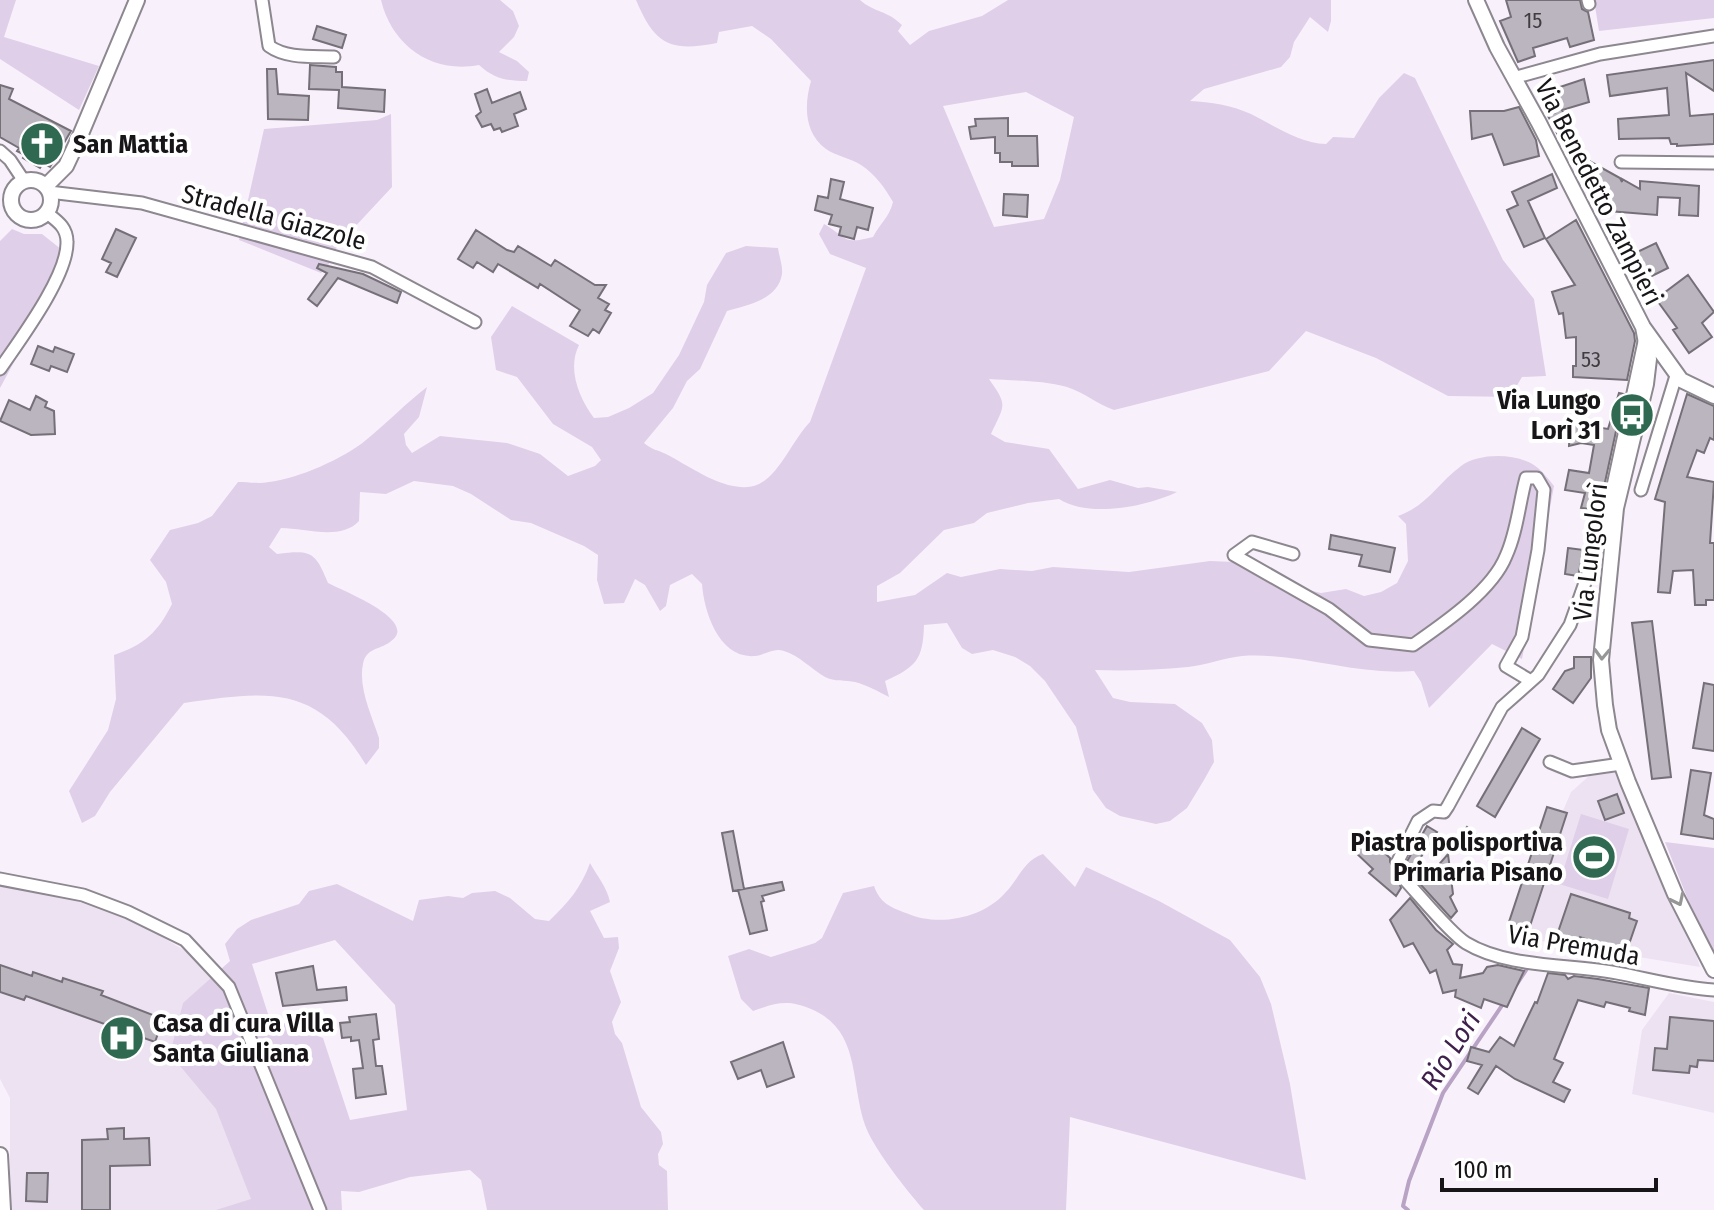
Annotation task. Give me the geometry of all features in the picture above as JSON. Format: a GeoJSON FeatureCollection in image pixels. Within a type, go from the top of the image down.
{"type":"FeatureCollection","features":[{"type":"Feature","properties":{"kind":"street"},"geometry":{"type":"LineString","coordinates":[[48,189],[39,182],[24,181],[14,188],[5,207],[23,219],[40,219],[47,213],[50,206],[48,189],[66,166],[137,0]]}},
{"type":"Feature","properties":{"kind":"street"},"geometry":{"type":"LineString","coordinates":[[262,0],[269,46],[277,52],[334,57]]}},
{"type":"Feature","properties":{"kind":"street","name":"Via Benedetto Zampieri"},"geometry":{"type":"LineString","coordinates":[[1476,0],[1644,332],[1678,380],[1714,396]]}},
{"type":"Feature","properties":{"kind":"street"},"geometry":{"type":"LineString","coordinates":[[1513,78],[1600,54],[1714,36]]}},
{"type":"Feature","properties":{"kind":"street"},"geometry":{"type":"LineString","coordinates":[[0,151],[24,181]]}},
{"type":"Feature","properties":{"kind":"street"},"geometry":{"type":"LineString","coordinates":[[1621,162],[1714,163]]}},
{"type":"Feature","properties":{"kind":"street","name":"Stradella Giazzole"},"geometry":{"type":"LineString","coordinates":[[48,189],[142,203],[372,267],[475,322]]}},
{"type":"Feature","properties":{"kind":"street"},"geometry":{"type":"LineString","coordinates":[[0,369],[49,293],[62,264],[67,243],[63,225],[47,213]]}},
{"type":"Feature","properties":{"kind":"street","name":"Via Benedetto Zampieri"},"geometry":{"type":"LineString","coordinates":[[1644,332],[1649,359],[1646,384]]}},
{"type":"Feature","properties":{"kind":"street","name":"Via Lungolorì"},"geometry":{"type":"LineString","coordinates":[[1531,681],[1570,625],[1603,532],[1644,332]]}},
{"type":"Feature","properties":{"kind":"street"},"geometry":{"type":"LineString","coordinates":[[1641,490],[1678,380],[1665,375],[1646,384]]}},
{"type":"Feature","properties":{"kind":"street","name":"Via Lungolorì"},"geometry":{"type":"LineString","coordinates":[[1646,384],[1616,508],[1601,660],[1609,730],[1675,894],[1714,970]]}},
{"type":"Feature","properties":{"kind":"street"},"geometry":{"type":"LineString","coordinates":[[1293,554],[1252,542],[1234,555],[1329,609],[1369,640],[1413,645],[1449,620],[1485,586],[1505,560],[1526,478],[1537,478],[1544,490],[1538,550],[1522,637],[1506,666],[1531,681],[1502,707],[1444,812],[1433,811],[1418,821],[1398,861]]}},
{"type":"Feature","properties":{"kind":"street"},"geometry":{"type":"LineString","coordinates":[[1550,762],[1572,771],[1621,764]]}},
{"type":"Feature","properties":{"kind":"street"},"geometry":{"type":"LineString","coordinates":[[0,879],[83,895],[128,912],[185,940],[207,962],[229,987],[320,1210]]}},
{"type":"Feature","properties":{"kind":"street","name":"Via Premuda"},"geometry":{"type":"LineString","coordinates":[[1406,881],[1464,943],[1492,953],[1531,963],[1618,973],[1665,984],[1714,990]]}},
{"type":"Feature","properties":{"kind":"street"},"geometry":{"type":"LineString","coordinates":[[0,1155],[3,1210]]}},
{"type":"Feature","properties":{"kind":"shaded area"},"geometry":{"type":"Polygon","coordinates":[[[0,0],[16,0],[4,37],[99,66],[79,110],[0,59],[0,0]]]}},
{"type":"Feature","properties":{"kind":"shaded area"},"geometry":{"type":"Polygon","coordinates":[[[381,0],[500,0],[513,11],[519,26],[514,37],[499,52],[517,61],[529,72],[527,81],[501,78],[479,65],[462,67],[430,61],[404,43],[394,31],[381,0]]]}},
{"type":"Feature","properties":{"kind":"shaded area"},"geometry":{"type":"Polygon","coordinates":[[[636,0],[860,0],[902,25],[898,31],[910,45],[929,31],[982,16],[1008,0],[1331,0],[1328,32],[1310,17],[1294,42],[1290,57],[1281,67],[1204,89],[1190,101],[1236,108],[1297,137],[1326,144],[1333,137],[1354,138],[1379,98],[1404,73],[1415,78],[1503,260],[1534,299],[1546,376],[1522,377],[1515,397],[1448,396],[1376,358],[1306,331],[1269,371],[1114,410],[1067,387],[989,379],[1002,400],[991,434],[1005,442],[1049,449],[1078,489],[1110,480],[1138,488],[1177,492],[1150,502],[1117,508],[1085,508],[1059,499],[987,513],[974,523],[944,530],[900,573],[877,586],[877,602],[915,595],[947,573],[961,577],[1000,569],[1032,571],[1053,567],[1129,572],[1210,561],[1235,562],[1288,585],[1321,593],[1346,589],[1364,596],[1381,592],[1397,583],[1408,561],[1406,524],[1398,516],[1417,506],[1469,461],[1500,456],[1530,463],[1554,486],[1522,659],[1492,644],[1429,708],[1414,671],[1370,670],[1264,656],[1242,656],[1176,668],[1095,670],[1113,698],[1175,704],[1202,723],[1212,740],[1214,762],[1187,808],[1170,821],[1156,824],[1120,816],[1106,808],[1093,790],[1076,727],[1045,681],[1030,666],[993,650],[972,654],[962,648],[947,623],[924,625],[922,647],[916,661],[885,681],[889,697],[859,683],[829,679],[784,651],[755,656],[732,650],[716,632],[706,607],[702,584],[692,574],[670,585],[666,606],[660,611],[645,585],[635,579],[624,603],[604,604],[597,580],[598,555],[531,523],[511,520],[453,486],[414,481],[386,494],[360,492],[359,521],[351,527],[332,532],[281,528],[269,547],[277,554],[297,552],[310,555],[319,564],[328,583],[376,607],[396,625],[397,634],[390,642],[370,652],[363,664],[364,692],[379,738],[379,748],[366,765],[348,738],[329,719],[309,706],[266,696],[184,703],[110,792],[95,816],[82,823],[69,791],[108,730],[116,699],[114,655],[134,647],[149,636],[172,604],[166,582],[150,560],[170,530],[212,516],[238,482],[280,480],[333,460],[357,447],[427,387],[419,417],[404,434],[406,445],[412,453],[440,436],[507,443],[540,454],[568,476],[595,466],[601,460],[592,447],[553,424],[517,377],[496,370],[491,337],[512,306],[579,345],[574,364],[579,392],[594,418],[608,417],[653,393],[679,355],[704,302],[707,285],[726,253],[746,246],[778,248],[782,274],[775,290],[752,304],[727,311],[700,369],[687,381],[673,408],[644,443],[711,478],[748,487],[759,484],[773,473],[810,422],[866,268],[830,254],[819,234],[824,224],[850,240],[873,237],[893,202],[866,169],[830,151],[813,135],[807,100],[811,81],[771,39],[752,26],[719,32],[717,43],[676,45],[658,36],[636,0]],[[1026,92],[943,106],[994,227],[1044,219],[1060,180],[1074,117],[1026,92]]]}},
{"type":"Feature","properties":{"kind":"shaded area"},"geometry":{"type":"Polygon","coordinates":[[[1594,0],[1714,0],[1714,18],[1599,31],[1594,0]]]}},
{"type":"Feature","properties":{"kind":"shaded area"},"geometry":{"type":"Polygon","coordinates":[[[391,114],[392,187],[338,245],[321,273],[239,240],[264,129],[377,120],[391,114]]]}},
{"type":"Feature","properties":{"kind":"shaded area"},"geometry":{"type":"Polygon","coordinates":[[[12,229],[24,234],[42,234],[71,257],[0,388],[0,241],[12,229]]]}},
{"type":"Feature","properties":{"kind":"shaded area"},"geometry":{"type":"Polygon","coordinates":[[[1618,772],[1689,931],[1700,967],[1523,938],[1571,792],[1589,776],[1618,772]]]}},
{"type":"Feature","properties":{"kind":"shaded area","name":"Piastra polisportiva Primaria Pisano"},"geometry":{"type":"Polygon","coordinates":[[[1581,814],[1629,829],[1608,899],[1559,884],[1581,814]]]}},
{"type":"Feature","properties":{"kind":"shaded area"},"geometry":{"type":"Polygon","coordinates":[[[1665,842],[1714,848],[1714,961],[1712,960],[1665,842]]]}},
{"type":"Feature","properties":{"kind":"shaded area"},"geometry":{"type":"Polygon","coordinates":[[[1043,854],[1075,887],[1086,867],[1159,901],[1230,940],[1260,977],[1271,1004],[1290,1084],[1306,1180],[1070,1117],[1066,1210],[924,1210],[891,1169],[869,1134],[860,1108],[851,1058],[838,1030],[827,1018],[803,1006],[782,1003],[753,1011],[741,999],[728,956],[749,949],[771,957],[815,943],[822,938],[843,893],[874,886],[879,897],[895,909],[931,919],[958,918],[995,902],[1026,866],[1043,854]]]}},
{"type":"Feature","properties":{"kind":"shaded area"},"geometry":{"type":"Polygon","coordinates":[[[590,863],[610,902],[590,911],[604,938],[618,937],[619,948],[610,971],[621,1002],[612,1022],[615,1034],[622,1043],[641,1107],[661,1132],[663,1144],[658,1154],[659,1165],[667,1171],[668,1210],[487,1210],[481,1180],[470,1170],[410,1177],[359,1192],[341,1191],[342,1210],[216,1210],[251,1199],[216,1109],[170,1054],[183,1003],[230,961],[225,944],[237,929],[251,920],[299,904],[309,891],[337,884],[413,921],[419,900],[448,896],[463,898],[472,893],[495,891],[510,898],[535,919],[549,921],[573,895],[590,863]],[[335,940],[252,964],[269,1017],[323,1038],[350,1120],[407,1110],[395,1005],[335,940]]]}},
{"type":"Feature","properties":{"kind":"shaded area","name":"Casa di cura Villa Santa Giuliana"},"geometry":{"type":"Polygon","coordinates":[[[0,885],[77,901],[144,926],[187,952],[227,996],[311,1210],[10,1210],[10,1098],[0,1079],[0,885]]]}},
{"type":"Feature","properties":{"kind":"shaded area"},"geometry":{"type":"Polygon","coordinates":[[[1669,993],[1714,1002],[1714,1113],[1632,1094],[1642,1030],[1669,993]]]}},
{"type":"Feature","properties":{"kind":"building"},"geometry":{"type":"Polygon","coordinates":[[[1506,0],[1580,0],[1582,9],[1588,12],[1594,40],[1570,47],[1567,38],[1533,48],[1535,56],[1518,62],[1500,21],[1511,17],[1506,0]]]}},
{"type":"Feature","properties":{"kind":"building"},"geometry":{"type":"Polygon","coordinates":[[[317,26],[346,35],[342,48],[313,39],[317,26]]]}},
{"type":"Feature","properties":{"kind":"building"},"geometry":{"type":"Polygon","coordinates":[[[1714,60],[1714,91],[1686,73],[1690,116],[1714,114],[1714,144],[1677,146],[1671,144],[1669,138],[1619,139],[1618,119],[1669,115],[1667,88],[1610,96],[1607,75],[1714,60]]]}},
{"type":"Feature","properties":{"kind":"building"},"geometry":{"type":"Polygon","coordinates":[[[310,65],[336,67],[336,72],[342,72],[342,87],[385,90],[384,112],[338,108],[339,90],[309,89],[310,65]]]}},
{"type":"Feature","properties":{"kind":"building"},"geometry":{"type":"Polygon","coordinates":[[[267,69],[276,69],[278,94],[309,96],[308,120],[268,119],[267,69]]]}},
{"type":"Feature","properties":{"kind":"building"},"geometry":{"type":"Polygon","coordinates":[[[1584,79],[1589,102],[1562,110],[1572,128],[1558,135],[1548,116],[1556,112],[1548,91],[1584,79]]]}},
{"type":"Feature","properties":{"kind":"building"},"geometry":{"type":"Polygon","coordinates":[[[0,85],[13,89],[9,99],[71,131],[50,167],[43,163],[40,168],[23,158],[25,155],[17,151],[19,148],[0,137],[0,85]]]}},
{"type":"Feature","properties":{"kind":"building"},"geometry":{"type":"Polygon","coordinates":[[[487,89],[492,103],[520,92],[526,109],[514,114],[518,126],[502,132],[500,128],[494,130],[491,124],[482,127],[476,116],[481,112],[475,94],[487,89]]]}},
{"type":"Feature","properties":{"kind":"building"},"geometry":{"type":"Polygon","coordinates":[[[1519,107],[1536,140],[1539,156],[1504,165],[1492,134],[1472,139],[1470,111],[1504,111],[1519,107]]]}},
{"type":"Feature","properties":{"kind":"building"},"geometry":{"type":"Polygon","coordinates":[[[1008,118],[1008,136],[1037,136],[1038,166],[1012,166],[1012,162],[1000,162],[1000,153],[995,153],[995,137],[971,139],[969,127],[976,126],[975,119],[1008,118]]]}},
{"type":"Feature","properties":{"kind":"building"},"geometry":{"type":"Polygon","coordinates":[[[1582,157],[1622,182],[1622,179],[1640,189],[1640,181],[1699,186],[1698,216],[1679,215],[1680,198],[1658,197],[1657,215],[1608,211],[1582,157]]]}},
{"type":"Feature","properties":{"kind":"building"},"geometry":{"type":"Polygon","coordinates":[[[1552,174],[1557,188],[1528,201],[1545,238],[1524,247],[1507,210],[1518,205],[1512,192],[1552,174]]]}},
{"type":"Feature","properties":{"kind":"building"},"geometry":{"type":"Polygon","coordinates":[[[831,179],[844,182],[840,199],[873,208],[868,230],[857,227],[854,239],[839,235],[841,227],[829,224],[832,215],[815,210],[818,196],[828,198],[831,179]]]}},
{"type":"Feature","properties":{"kind":"building"},"geometry":{"type":"Polygon","coordinates":[[[1004,194],[1028,195],[1027,217],[1003,215],[1004,194]]]}},
{"type":"Feature","properties":{"kind":"building"},"geometry":{"type":"Polygon","coordinates":[[[1576,220],[1634,333],[1627,380],[1573,377],[1576,337],[1566,338],[1563,313],[1559,314],[1552,292],[1575,285],[1546,239],[1576,220]]]}},
{"type":"Feature","properties":{"kind":"building"},"geometry":{"type":"Polygon","coordinates":[[[116,229],[136,238],[117,277],[106,272],[111,263],[102,259],[116,229]]]}},
{"type":"Feature","properties":{"kind":"building"},"geometry":{"type":"Polygon","coordinates":[[[476,230],[507,250],[514,252],[518,246],[551,266],[555,260],[595,285],[606,285],[598,298],[609,304],[605,310],[611,313],[599,333],[593,329],[588,336],[570,326],[580,310],[540,284],[538,288],[498,264],[493,272],[477,262],[473,268],[458,259],[476,230]]]}},
{"type":"Feature","properties":{"kind":"building"},"geometry":{"type":"Polygon","coordinates":[[[1656,243],[1668,268],[1646,279],[1633,254],[1656,243]]]}},
{"type":"Feature","properties":{"kind":"building"},"geometry":{"type":"Polygon","coordinates":[[[319,264],[363,274],[401,292],[397,303],[338,278],[317,306],[308,299],[327,273],[317,268],[319,264]]]}},
{"type":"Feature","properties":{"kind":"building"},"geometry":{"type":"Polygon","coordinates":[[[1688,275],[1714,312],[1702,323],[1712,337],[1689,353],[1673,330],[1677,328],[1656,299],[1688,275]]]}},
{"type":"Feature","properties":{"kind":"building"},"geometry":{"type":"Polygon","coordinates":[[[38,346],[53,352],[55,347],[74,354],[67,372],[51,366],[49,371],[31,364],[38,346]]]}},
{"type":"Feature","properties":{"kind":"building"},"geometry":{"type":"Polygon","coordinates":[[[1619,393],[1624,394],[1599,510],[1581,508],[1585,493],[1565,490],[1569,470],[1589,473],[1594,445],[1581,443],[1569,446],[1570,423],[1608,429],[1619,393]]]}},
{"type":"Feature","properties":{"kind":"building"},"geometry":{"type":"Polygon","coordinates":[[[1687,394],[1714,406],[1714,440],[1710,438],[1704,453],[1697,450],[1687,477],[1714,482],[1710,543],[1714,543],[1714,600],[1706,600],[1706,605],[1695,605],[1693,570],[1673,571],[1670,593],[1658,592],[1665,502],[1655,499],[1687,394]]]}},
{"type":"Feature","properties":{"kind":"building"},"geometry":{"type":"Polygon","coordinates":[[[36,396],[47,402],[45,407],[54,411],[55,434],[31,435],[0,421],[9,400],[30,410],[36,396]]]}},
{"type":"Feature","properties":{"kind":"building"},"geometry":{"type":"Polygon","coordinates":[[[1331,535],[1395,548],[1390,572],[1359,566],[1362,555],[1329,549],[1331,535]]]}},
{"type":"Feature","properties":{"kind":"building"},"geometry":{"type":"Polygon","coordinates":[[[1568,548],[1584,550],[1578,576],[1565,574],[1568,548]]]}},
{"type":"Feature","properties":{"kind":"building"},"geometry":{"type":"Polygon","coordinates":[[[1652,621],[1671,777],[1652,779],[1632,623],[1652,621]]]}},
{"type":"Feature","properties":{"kind":"building"},"geometry":{"type":"Polygon","coordinates":[[[1574,657],[1591,657],[1591,678],[1573,703],[1553,689],[1565,671],[1574,668],[1574,657]]]}},
{"type":"Feature","properties":{"kind":"building"},"geometry":{"type":"Polygon","coordinates":[[[1704,683],[1714,685],[1714,751],[1693,748],[1704,683]]]}},
{"type":"Feature","properties":{"kind":"building"},"geometry":{"type":"Polygon","coordinates":[[[1522,728],[1540,739],[1495,817],[1477,806],[1522,728]]]}},
{"type":"Feature","properties":{"kind":"building"},"geometry":{"type":"Polygon","coordinates":[[[1691,770],[1711,773],[1704,815],[1714,819],[1714,839],[1681,834],[1691,770]]]}},
{"type":"Feature","properties":{"kind":"building"},"geometry":{"type":"Polygon","coordinates":[[[1617,794],[1624,813],[1605,820],[1598,801],[1617,794]]]}},
{"type":"Feature","properties":{"kind":"building"},"geometry":{"type":"Polygon","coordinates":[[[1547,807],[1567,813],[1529,929],[1509,922],[1547,807]]]}},
{"type":"Feature","properties":{"kind":"building"},"geometry":{"type":"Polygon","coordinates":[[[1427,826],[1437,832],[1410,874],[1403,873],[1398,878],[1401,888],[1396,896],[1369,873],[1373,869],[1353,850],[1366,836],[1390,858],[1394,868],[1403,868],[1407,872],[1405,865],[1427,826]]]}},
{"type":"Feature","properties":{"kind":"building"},"geometry":{"type":"Polygon","coordinates":[[[1467,827],[1496,850],[1488,859],[1462,833],[1467,827]]]}},
{"type":"Feature","properties":{"kind":"building"},"geometry":{"type":"Polygon","coordinates":[[[733,831],[744,889],[733,891],[722,833],[733,831]]]}},
{"type":"Feature","properties":{"kind":"building"},"geometry":{"type":"Polygon","coordinates":[[[1448,854],[1453,894],[1450,897],[1457,911],[1451,918],[1421,885],[1448,854]]]}},
{"type":"Feature","properties":{"kind":"building"},"geometry":{"type":"Polygon","coordinates":[[[782,882],[784,890],[762,896],[767,930],[750,934],[738,890],[782,882]]]}},
{"type":"Feature","properties":{"kind":"building"},"geometry":{"type":"Polygon","coordinates":[[[1571,894],[1630,913],[1629,918],[1637,921],[1628,947],[1621,945],[1618,951],[1580,937],[1577,945],[1567,942],[1564,948],[1554,944],[1571,894]]]}},
{"type":"Feature","properties":{"kind":"building"},"geometry":{"type":"Polygon","coordinates":[[[1410,898],[1436,930],[1453,944],[1447,950],[1453,964],[1462,965],[1460,978],[1483,973],[1487,967],[1498,965],[1524,971],[1507,1007],[1484,999],[1481,1008],[1455,997],[1456,990],[1443,993],[1436,970],[1430,973],[1413,943],[1404,947],[1390,920],[1410,898]]]}},
{"type":"Feature","properties":{"kind":"building"},"geometry":{"type":"Polygon","coordinates":[[[0,965],[32,976],[33,972],[62,982],[63,978],[103,991],[101,995],[163,1019],[155,1042],[26,996],[24,1000],[0,992],[0,965]]]}},
{"type":"Feature","properties":{"kind":"building"},"geometry":{"type":"Polygon","coordinates":[[[313,966],[317,990],[346,987],[347,1000],[283,1006],[276,973],[313,966]]]}},
{"type":"Feature","properties":{"kind":"building"},"geometry":{"type":"Polygon","coordinates":[[[1548,973],[1565,975],[1568,979],[1574,976],[1649,988],[1645,1015],[1606,1002],[1604,1007],[1578,1000],[1554,1059],[1563,1063],[1553,1082],[1570,1090],[1564,1102],[1515,1079],[1496,1066],[1478,1094],[1468,1088],[1482,1065],[1467,1061],[1471,1047],[1489,1052],[1500,1037],[1514,1046],[1537,1003],[1548,973]]]}},
{"type":"Feature","properties":{"kind":"building"},"geometry":{"type":"Polygon","coordinates":[[[376,1014],[379,1039],[373,1040],[376,1066],[382,1066],[386,1094],[356,1098],[353,1069],[363,1068],[359,1040],[342,1038],[340,1023],[350,1022],[349,1017],[376,1014]]]}},
{"type":"Feature","properties":{"kind":"building"},"geometry":{"type":"Polygon","coordinates":[[[1670,1017],[1714,1021],[1714,1061],[1698,1060],[1697,1067],[1690,1066],[1689,1073],[1653,1070],[1655,1048],[1667,1049],[1670,1017]]]}},
{"type":"Feature","properties":{"kind":"building"},"geometry":{"type":"Polygon","coordinates":[[[783,1042],[794,1077],[767,1087],[761,1070],[738,1079],[731,1062],[783,1042]]]}},
{"type":"Feature","properties":{"kind":"building"},"geometry":{"type":"Polygon","coordinates":[[[124,1128],[124,1139],[149,1138],[150,1165],[110,1166],[110,1210],[82,1210],[82,1140],[108,1139],[107,1129],[124,1128]]]}},
{"type":"Feature","properties":{"kind":"building"},"geometry":{"type":"Polygon","coordinates":[[[27,1173],[48,1173],[47,1202],[26,1201],[27,1173]]]}},
{"type":"Feature","properties":{"kind":"waterway","name":"Rio Lori"},"geometry":{"type":"LineString","coordinates":[[1517,984],[1530,964]]}},
{"type":"Feature","properties":{"kind":"waterway","name":"Rio Lori"},"geometry":{"type":"LineString","coordinates":[[1408,1210],[1403,1206],[1409,1181],[1443,1093],[1505,1001]]}},
{"type":"Feature","properties":{"kind":"tunnel"},"geometry":{"type":"LineString","coordinates":[[1398,861],[1406,881]]}},
{"type":"Feature","properties":{"kind":"place","name":"San Mattia"},"geometry":{"type":"Point","coordinates":[42,144]}},
{"type":"Feature","properties":{"kind":"place","name":"Via Lungo Lorì 31"},"geometry":{"type":"Point","coordinates":[1632,415]}},
{"type":"Feature","properties":{"kind":"place","name":"Piastra polisportiva Primaria Pisano"},"geometry":{"type":"Point","coordinates":[1594,857]}},
{"type":"Feature","properties":{"kind":"place","name":"Casa di cura Villa Santa Giuliana"},"geometry":{"type":"Point","coordinates":[122,1038]}}]}
